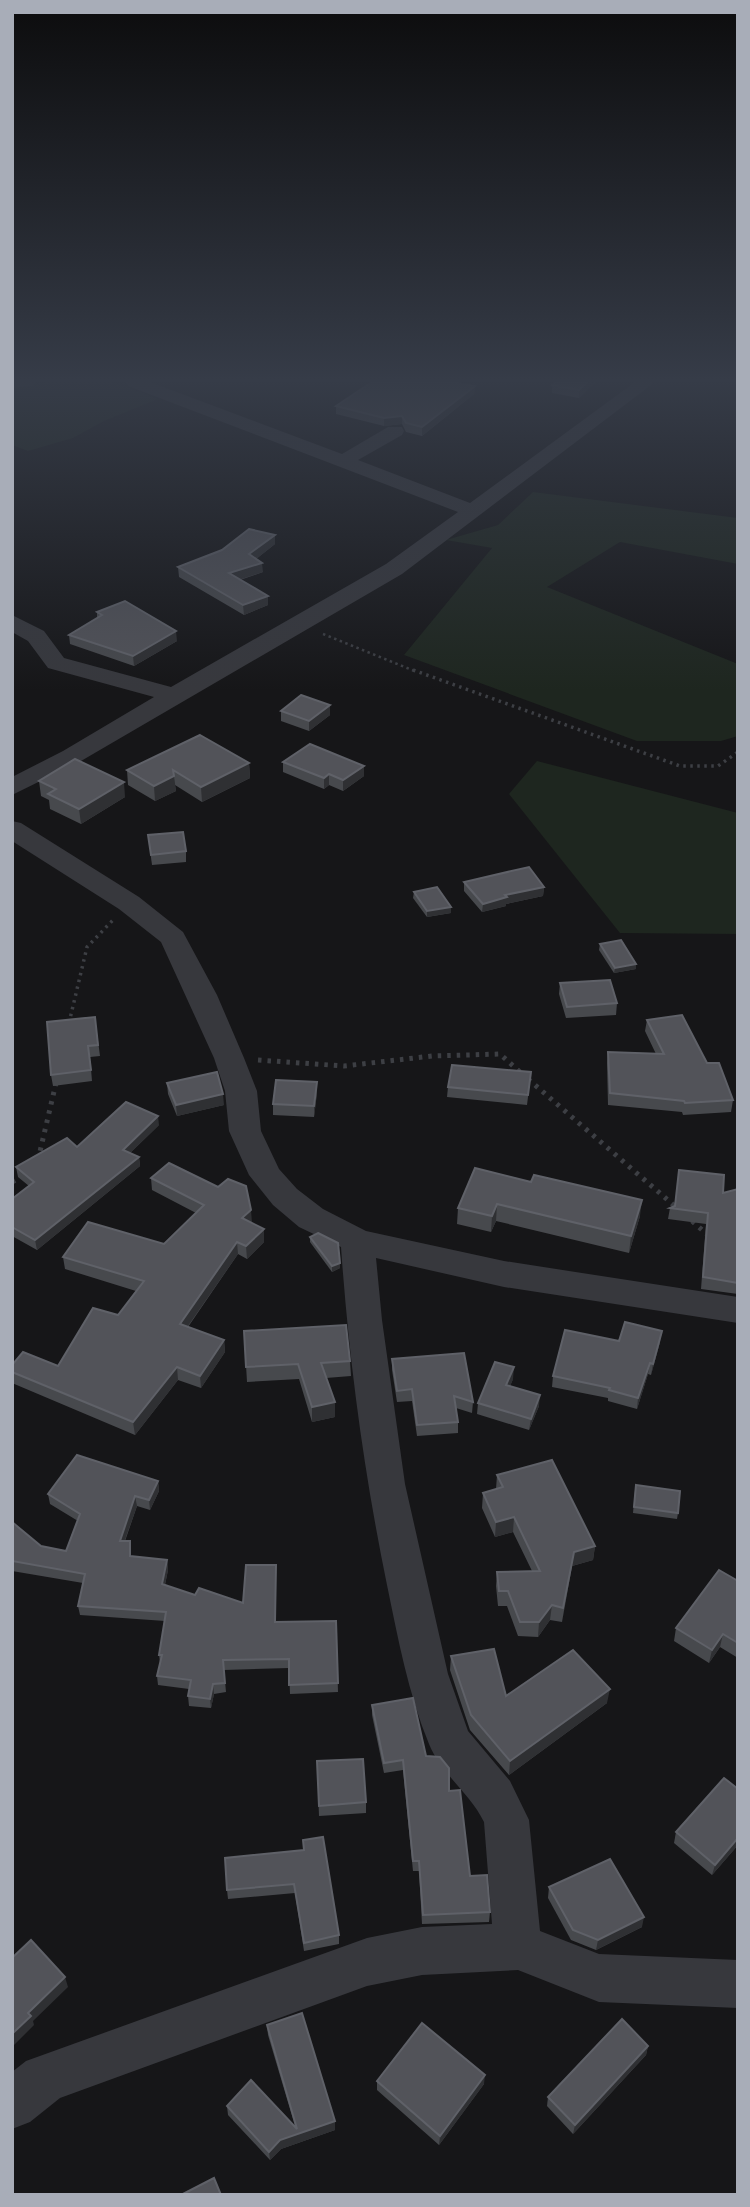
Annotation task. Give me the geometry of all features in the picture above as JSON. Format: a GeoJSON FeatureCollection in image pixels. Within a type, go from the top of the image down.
{"type":"FeatureCollection","features":[{"type":"Feature","properties":{"kind":"street"},"geometry":{"type":"LineString","coordinates":[[404,485],[474,511]]}},
{"type":"Feature","properties":{"kind":"street"},"geometry":{"type":"LineString","coordinates":[[12,787],[72,756],[394,569],[447,527],[509,485]]}},
{"type":"Feature","properties":{"kind":"street"},"geometry":{"type":"LineString","coordinates":[[12,622],[36,636],[56,663],[174,695]]}},
{"type":"Feature","properties":{"kind":"street"},"geometry":{"type":"LineString","coordinates":[[12,829],[129,903],[173,938],[202,995],[229,1058],[241,1091],[245,1131],[265,1175],[285,1197],[311,1218],[358,1241],[504,1274],[738,1310]]}},
{"type":"Feature","properties":{"kind":"street"},"geometry":{"type":"LineString","coordinates":[[358,1241],[363,1320],[386,1484],[427,1674],[450,1742],[495,1796],[506,1820],[518,1946]]}},
{"type":"Feature","properties":{"kind":"street"},"geometry":{"type":"LineString","coordinates":[[12,2104],[44,2079],[367,1962],[422,1951],[518,1946],[599,1978],[738,1984]]}},
{"type":"Feature","properties":{"kind":"path"},"geometry":{"type":"LineString","coordinates":[[301,622],[328,637],[422,674],[680,766],[718,766],[738,752]]}},
{"type":"Feature","properties":{"kind":"path"},"geometry":{"type":"LineString","coordinates":[[69,1025],[87,947],[129,903]]}},
{"type":"Feature","properties":{"kind":"path"},"geometry":{"type":"LineString","coordinates":[[229,1058],[344,1066],[432,1056],[500,1054],[717,1242]]}},
{"type":"Feature","properties":{"kind":"path"},"geometry":{"type":"LineString","coordinates":[[12,1182],[36,1168],[57,1077]]}},
{"type":"Feature","properties":{"kind":"shaded area"},"geometry":{"type":"Polygon","coordinates":[[[533,492],[738,518],[738,564],[620,542],[547,587],[738,664],[738,736],[721,741],[637,741],[404,655],[492,548],[446,540],[498,525],[533,492]]]}},
{"type":"Feature","properties":{"kind":"shaded area"},"geometry":{"type":"Polygon","coordinates":[[[537,761],[738,813],[738,934],[620,933],[509,794],[537,761]]]}},
{"type":"Feature","properties":{"kind":"building"},"geometry":{"type":"Polygon","coordinates":[[[249,529],[275,535],[249,554],[262,563],[229,573],[268,596],[243,605],[178,567],[222,550],[249,529]]]}},
{"type":"Feature","properties":{"kind":"building"},"geometry":{"type":"Polygon","coordinates":[[[125,601],[176,631],[133,656],[69,635],[102,615],[97,612],[125,601]]]}},
{"type":"Feature","properties":{"kind":"building"},"geometry":{"type":"Polygon","coordinates":[[[301,695],[330,705],[309,721],[281,711],[301,695]]]}},
{"type":"Feature","properties":{"kind":"building"},"geometry":{"type":"Polygon","coordinates":[[[200,735],[249,763],[201,787],[173,770],[174,776],[154,786],[127,770],[200,735]]]}},
{"type":"Feature","properties":{"kind":"building"},"geometry":{"type":"Polygon","coordinates":[[[310,744],[364,766],[343,780],[329,774],[324,778],[283,762],[310,744]]]}},
{"type":"Feature","properties":{"kind":"building"},"geometry":{"type":"Polygon","coordinates":[[[75,759],[124,782],[79,809],[48,794],[56,789],[39,781],[75,759]]]}},
{"type":"Feature","properties":{"kind":"building"},"geometry":{"type":"Polygon","coordinates":[[[183,832],[186,851],[151,855],[148,835],[183,832]]]}},
{"type":"Feature","properties":{"kind":"building"},"geometry":{"type":"Polygon","coordinates":[[[529,867],[544,887],[505,895],[507,897],[483,904],[464,882],[529,867]]]}},
{"type":"Feature","properties":{"kind":"building"},"geometry":{"type":"Polygon","coordinates":[[[437,887],[451,907],[427,911],[414,892],[437,887]]]}},
{"type":"Feature","properties":{"kind":"building"},"geometry":{"type":"Polygon","coordinates":[[[621,940],[636,964],[615,968],[600,944],[621,940]]]}},
{"type":"Feature","properties":{"kind":"building"},"geometry":{"type":"Polygon","coordinates":[[[610,980],[617,1003],[567,1007],[560,983],[610,980]]]}},
{"type":"Feature","properties":{"kind":"building"},"geometry":{"type":"Polygon","coordinates":[[[682,1015],[707,1063],[719,1063],[733,1100],[685,1103],[610,1093],[608,1052],[664,1054],[647,1020],[682,1015]]]}},
{"type":"Feature","properties":{"kind":"building"},"geometry":{"type":"Polygon","coordinates":[[[95,1017],[98,1045],[88,1046],[91,1070],[51,1075],[47,1022],[95,1017]]]}},
{"type":"Feature","properties":{"kind":"building"},"geometry":{"type":"Polygon","coordinates":[[[452,1065],[531,1072],[528,1095],[448,1087],[452,1065]]]}},
{"type":"Feature","properties":{"kind":"building"},"geometry":{"type":"Polygon","coordinates":[[[217,1072],[223,1094],[176,1105],[167,1083],[217,1072]]]}},
{"type":"Feature","properties":{"kind":"building"},"geometry":{"type":"Polygon","coordinates":[[[276,1080],[317,1082],[314,1106],[273,1104],[276,1080]]]}},
{"type":"Feature","properties":{"kind":"building"},"geometry":{"type":"Polygon","coordinates":[[[126,1102],[158,1116],[123,1150],[139,1157],[35,1240],[12,1227],[12,1199],[34,1182],[16,1167],[67,1138],[77,1147],[126,1102]]]}},
{"type":"Feature","properties":{"kind":"building"},"geometry":{"type":"Polygon","coordinates":[[[169,1163],[218,1187],[228,1179],[246,1186],[251,1210],[242,1218],[264,1229],[246,1246],[237,1242],[180,1324],[224,1340],[200,1376],[177,1367],[133,1422],[12,1372],[12,1365],[23,1352],[58,1366],[93,1308],[118,1315],[144,1281],[63,1257],[88,1222],[164,1244],[204,1205],[151,1178],[169,1163]]]}},
{"type":"Feature","properties":{"kind":"building"},"geometry":{"type":"Polygon","coordinates":[[[475,1168],[531,1182],[534,1175],[642,1200],[631,1236],[497,1204],[492,1216],[458,1208],[475,1168]]]}},
{"type":"Feature","properties":{"kind":"building"},"geometry":{"type":"Polygon","coordinates":[[[679,1170],[724,1175],[723,1193],[738,1189],[738,1283],[703,1277],[708,1213],[670,1208],[675,1206],[679,1170]]]}},
{"type":"Feature","properties":{"kind":"building"},"geometry":{"type":"Polygon","coordinates":[[[318,1233],[338,1243],[340,1263],[332,1266],[310,1237],[318,1233]]]}},
{"type":"Feature","properties":{"kind":"building"},"geometry":{"type":"Polygon","coordinates":[[[625,1322],[662,1331],[653,1364],[650,1363],[638,1398],[609,1390],[610,1388],[553,1376],[565,1330],[619,1341],[625,1322]]]}},
{"type":"Feature","properties":{"kind":"building"},"geometry":{"type":"Polygon","coordinates":[[[346,1325],[350,1361],[321,1363],[335,1402],[312,1407],[298,1364],[246,1367],[244,1331],[346,1325]]]}},
{"type":"Feature","properties":{"kind":"building"},"geometry":{"type":"Polygon","coordinates":[[[464,1353],[473,1402],[454,1396],[458,1422],[417,1425],[412,1389],[397,1391],[392,1359],[464,1353]]]}},
{"type":"Feature","properties":{"kind":"building"},"geometry":{"type":"Polygon","coordinates":[[[495,1362],[514,1367],[506,1385],[540,1395],[531,1419],[478,1403],[495,1362]]]}},
{"type":"Feature","properties":{"kind":"building"},"geometry":{"type":"Polygon","coordinates":[[[77,1455],[158,1481],[149,1500],[135,1496],[120,1541],[130,1541],[130,1556],[167,1560],[162,1584],[195,1595],[199,1588],[243,1603],[246,1565],[276,1565],[275,1622],[336,1621],[338,1683],[289,1685],[289,1659],[223,1660],[225,1683],[213,1684],[210,1699],[188,1696],[191,1680],[157,1676],[166,1612],[78,1606],[85,1574],[12,1561],[12,1522],[41,1546],[66,1551],[80,1514],[48,1494],[77,1455]]]}},
{"type":"Feature","properties":{"kind":"building"},"geometry":{"type":"Polygon","coordinates":[[[552,1460],[595,1546],[574,1552],[563,1608],[552,1605],[539,1622],[520,1622],[508,1591],[499,1591],[497,1572],[540,1571],[514,1517],[496,1522],[483,1493],[503,1487],[497,1475],[552,1460]]]}},
{"type":"Feature","properties":{"kind":"building"},"geometry":{"type":"Polygon","coordinates":[[[636,1485],[680,1491],[678,1513],[634,1507],[636,1485]]]}},
{"type":"Feature","properties":{"kind":"building"},"geometry":{"type":"Polygon","coordinates":[[[719,1570],[738,1581],[738,1643],[723,1634],[712,1650],[676,1628],[719,1570]]]}},
{"type":"Feature","properties":{"kind":"building"},"geometry":{"type":"Polygon","coordinates":[[[494,1649],[506,1696],[573,1650],[610,1689],[510,1761],[471,1715],[451,1656],[494,1649]]]}},
{"type":"Feature","properties":{"kind":"building"},"geometry":{"type":"Polygon","coordinates":[[[413,1698],[426,1756],[440,1757],[449,1768],[449,1791],[460,1790],[470,1876],[487,1875],[490,1912],[423,1915],[419,1861],[413,1861],[403,1760],[384,1763],[372,1705],[413,1698]]]}},
{"type":"Feature","properties":{"kind":"building"},"geometry":{"type":"Polygon","coordinates":[[[363,1759],[366,1802],[319,1806],[317,1761],[363,1759]]]}},
{"type":"Feature","properties":{"kind":"building"},"geometry":{"type":"Polygon","coordinates":[[[724,1778],[738,1789],[738,1838],[715,1865],[676,1832],[724,1778]]]}},
{"type":"Feature","properties":{"kind":"building"},"geometry":{"type":"Polygon","coordinates":[[[323,1837],[339,1935],[304,1943],[294,1884],[227,1890],[225,1858],[304,1850],[303,1840],[323,1837]]]}},
{"type":"Feature","properties":{"kind":"building"},"geometry":{"type":"Polygon","coordinates":[[[610,1859],[644,1917],[598,1940],[573,1930],[549,1887],[610,1859]]]}},
{"type":"Feature","properties":{"kind":"building"},"geometry":{"type":"Polygon","coordinates":[[[31,1940],[65,1977],[28,2013],[31,2016],[12,2034],[12,1958],[31,1940]]]}},
{"type":"Feature","properties":{"kind":"building"},"geometry":{"type":"Polygon","coordinates":[[[302,2013],[335,2121],[280,2140],[269,2152],[227,2106],[251,2080],[297,2129],[267,2025],[302,2013]]]}},
{"type":"Feature","properties":{"kind":"building"},"geometry":{"type":"Polygon","coordinates":[[[622,2019],[648,2046],[575,2125],[548,2097],[622,2019]]]}},
{"type":"Feature","properties":{"kind":"building"},"geometry":{"type":"Polygon","coordinates":[[[422,2023],[485,2075],[440,2136],[377,2081],[422,2023]]]}},
{"type":"Feature","properties":{"kind":"building"},"geometry":{"type":"Polygon","coordinates":[[[214,2178],[221,2195],[181,2195],[214,2178]]]}}]}
